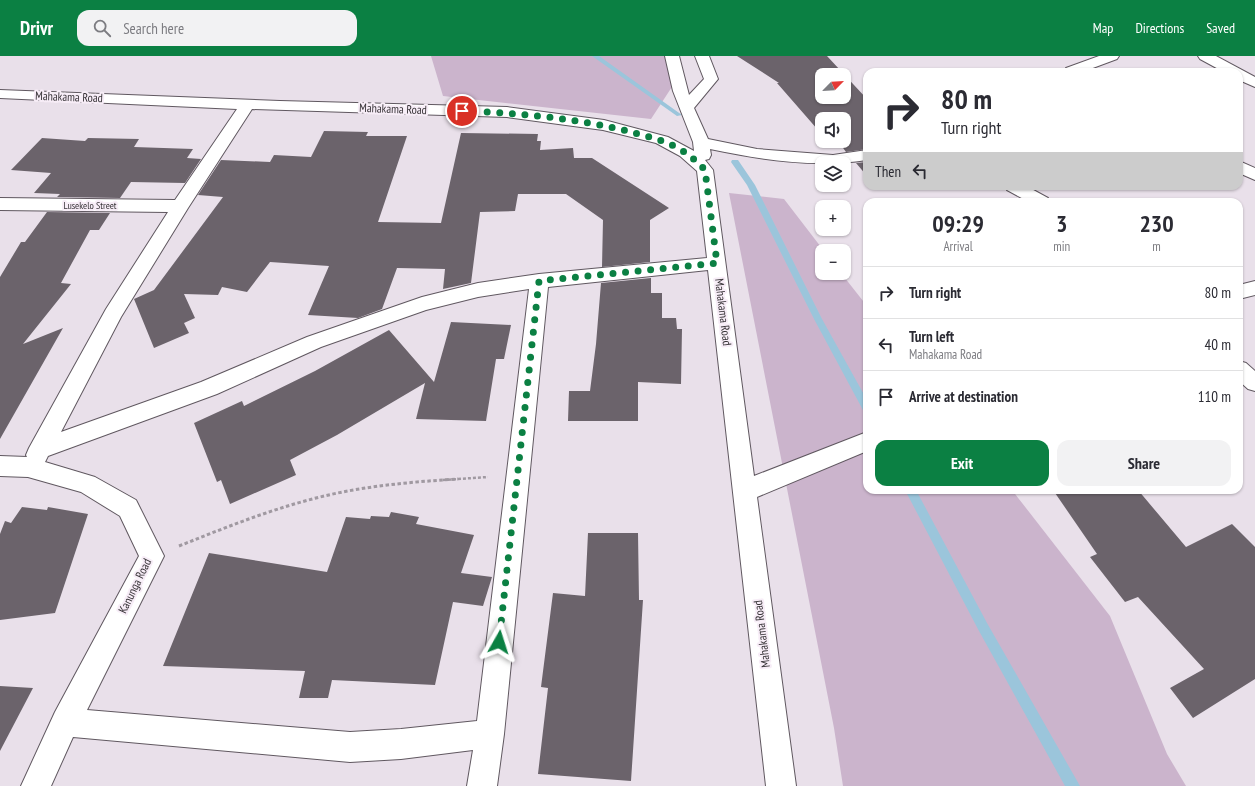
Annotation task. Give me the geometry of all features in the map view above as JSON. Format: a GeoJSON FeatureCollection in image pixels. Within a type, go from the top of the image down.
{"type":"FeatureCollection","features":[{"type":"Feature","properties":{"kind":"street"},"geometry":{"type":"LineString","coordinates":[[672,56],[680,91],[701,142],[705,170]]}},
{"type":"Feature","properties":{"kind":"street"},"geometry":{"type":"LineString","coordinates":[[686,108],[711,79],[702,56]]}},
{"type":"Feature","properties":{"kind":"street"},"geometry":{"type":"LineString","coordinates":[[1079,68],[1112,56]]}},
{"type":"Feature","properties":{"kind":"street"},"geometry":{"type":"LineString","coordinates":[[1205,56],[1228,68]]}},
{"type":"Feature","properties":{"kind":"street"},"geometry":{"type":"LineString","coordinates":[[1243,76],[1255,83]]}},
{"type":"Feature","properties":{"kind":"street","name":"Mahakama Road"},"geometry":{"type":"LineString","coordinates":[[0,94],[507,112],[604,125],[662,140],[686,152],[697,161],[705,170],[781,786]]}},
{"type":"Feature","properties":{"kind":"street"},"geometry":{"type":"LineString","coordinates":[[35,458],[113,314],[180,206],[248,104]]}},
{"type":"Feature","properties":{"kind":"street"},"geometry":{"type":"LineString","coordinates":[[701,142],[757,154],[825,160],[863,156]]}},
{"type":"Feature","properties":{"kind":"street"},"geometry":{"type":"LineString","coordinates":[[1243,168],[1255,175]]}},
{"type":"Feature","properties":{"kind":"street"},"geometry":{"type":"LineString","coordinates":[[1020,190],[1035,198]]}},
{"type":"Feature","properties":{"kind":"street","name":"Lusekelo Street"},"geometry":{"type":"LineString","coordinates":[[0,204],[180,206]]}},
{"type":"Feature","properties":{"kind":"street"},"geometry":{"type":"LineString","coordinates":[[35,458],[209,388],[314,342],[422,304],[478,290],[539,281],[717,263]]}},
{"type":"Feature","properties":{"kind":"street"},"geometry":{"type":"LineString","coordinates":[[482,786],[490,734],[539,281]]}},
{"type":"Feature","properties":{"kind":"street"},"geometry":{"type":"LineString","coordinates":[[1243,291],[1255,288]]}},
{"type":"Feature","properties":{"kind":"street"},"geometry":{"type":"LineString","coordinates":[[1243,372],[1255,383]]}},
{"type":"Feature","properties":{"kind":"street"},"geometry":{"type":"LineString","coordinates":[[745,491],[863,443]]}},
{"type":"Feature","properties":{"kind":"street","name":"Kanunga Road"},"geometry":{"type":"LineString","coordinates":[[0,466],[35,458],[87,484],[128,508],[152,556],[65,722],[36,786]]}},
{"type":"Feature","properties":{"kind":"street"},"geometry":{"type":"LineString","coordinates":[[65,722],[350,747],[401,744],[490,734]]}},
{"type":"Feature","properties":{"kind":"path"},"geometry":{"type":"LineString","coordinates":[[152,556],[286,506],[337,493],[387,484],[517,476]]}},
{"type":"Feature","properties":{"kind":"shaded area"},"geometry":{"type":"Polygon","coordinates":[[[431,56],[676,56],[681,73],[651,119],[443,96],[431,56]]]}},
{"type":"Feature","properties":{"kind":"shaded area"},"geometry":{"type":"Polygon","coordinates":[[[729,193],[784,199],[819,244],[815,244],[815,280],[847,280],[863,301],[863,494],[1015,494],[1110,616],[1167,754],[1186,786],[843,786],[834,728],[729,193]]]}},
{"type":"Feature","properties":{"kind":"building"},"geometry":{"type":"Polygon","coordinates":[[[737,56],[827,56],[838,68],[815,68],[815,104],[851,104],[851,82],[863,95],[863,150],[846,152],[843,148],[851,148],[851,112],[815,112],[815,127],[777,83],[779,83],[737,56]]]}},
{"type":"Feature","properties":{"kind":"building"},"geometry":{"type":"Polygon","coordinates":[[[324,131],[368,132],[366,136],[407,136],[378,222],[441,223],[461,133],[538,134],[537,141],[541,141],[540,150],[573,148],[574,158],[592,158],[669,208],[650,220],[650,262],[602,267],[603,220],[566,194],[518,194],[515,211],[480,212],[471,283],[443,289],[445,269],[397,268],[382,309],[358,318],[308,315],[329,266],[270,262],[247,292],[222,287],[218,295],[184,294],[195,318],[184,323],[189,333],[154,348],[134,299],[154,290],[223,197],[198,195],[221,160],[270,162],[274,155],[311,157],[324,131]]]}},
{"type":"Feature","properties":{"kind":"building"},"geometry":{"type":"Polygon","coordinates":[[[42,138],[85,141],[88,138],[139,139],[134,147],[193,149],[187,158],[201,159],[185,183],[131,182],[120,198],[57,197],[60,194],[34,193],[51,173],[11,170],[42,138]]]}},
{"type":"Feature","properties":{"kind":"building"},"geometry":{"type":"Polygon","coordinates":[[[863,162],[863,171],[856,163],[863,162]]]}},
{"type":"Feature","properties":{"kind":"building"},"geometry":{"type":"Polygon","coordinates":[[[47,212],[110,213],[99,230],[90,230],[61,283],[71,284],[23,344],[63,328],[0,439],[0,277],[21,242],[25,242],[47,212]]]}},
{"type":"Feature","properties":{"kind":"building"},"geometry":{"type":"Polygon","coordinates":[[[651,278],[651,293],[662,293],[662,318],[676,318],[677,329],[682,329],[681,384],[638,382],[638,421],[568,421],[569,391],[590,391],[596,344],[601,283],[651,278]]]}},
{"type":"Feature","properties":{"kind":"building"},"geometry":{"type":"Polygon","coordinates":[[[451,322],[511,325],[504,359],[496,359],[486,421],[416,419],[425,383],[337,435],[290,460],[296,475],[230,504],[221,480],[217,482],[194,423],[242,401],[244,406],[315,371],[389,330],[434,382],[451,322]]]}},
{"type":"Feature","properties":{"kind":"building"},"geometry":{"type":"Polygon","coordinates":[[[1056,494],[1141,494],[1186,547],[1232,524],[1255,547],[1255,679],[1193,718],[1170,688],[1204,669],[1138,597],[1125,602],[1090,557],[1097,554],[1056,494]]]}},
{"type":"Feature","properties":{"kind":"building"},"geometry":{"type":"Polygon","coordinates":[[[22,507],[47,510],[48,507],[88,514],[55,613],[0,620],[0,534],[5,521],[11,523],[22,507]]]}},
{"type":"Feature","properties":{"kind":"building"},"geometry":{"type":"Polygon","coordinates":[[[391,512],[419,517],[416,524],[474,535],[461,573],[492,577],[483,606],[453,602],[435,685],[332,680],[328,698],[299,698],[305,671],[163,666],[209,553],[327,572],[346,517],[370,519],[371,516],[389,517],[391,512]]]}},
{"type":"Feature","properties":{"kind":"building"},"geometry":{"type":"Polygon","coordinates":[[[588,533],[638,533],[639,600],[643,600],[631,781],[538,774],[548,688],[541,687],[553,593],[585,596],[588,533]]]}},
{"type":"Feature","properties":{"kind":"building"},"geometry":{"type":"Polygon","coordinates":[[[0,686],[33,688],[0,751],[0,686]]]}},
{"type":"Feature","properties":{"kind":"waterway"},"geometry":{"type":"LineString","coordinates":[[595,56],[679,115]]}},
{"type":"Feature","properties":{"kind":"waterway"},"geometry":{"type":"LineString","coordinates":[[735,162],[751,185],[818,319],[863,402]]}},
{"type":"Feature","properties":{"kind":"waterway"},"geometry":{"type":"LineString","coordinates":[[912,494],[983,627],[1073,786]]}},
{"type":"Feature","properties":{"kind":"route"},"geometry":{"type":"LineString","coordinates":[[462,111],[507,112],[604,125],[662,140],[686,152],[705,170],[717,263],[539,281],[499,642]]}}]}
